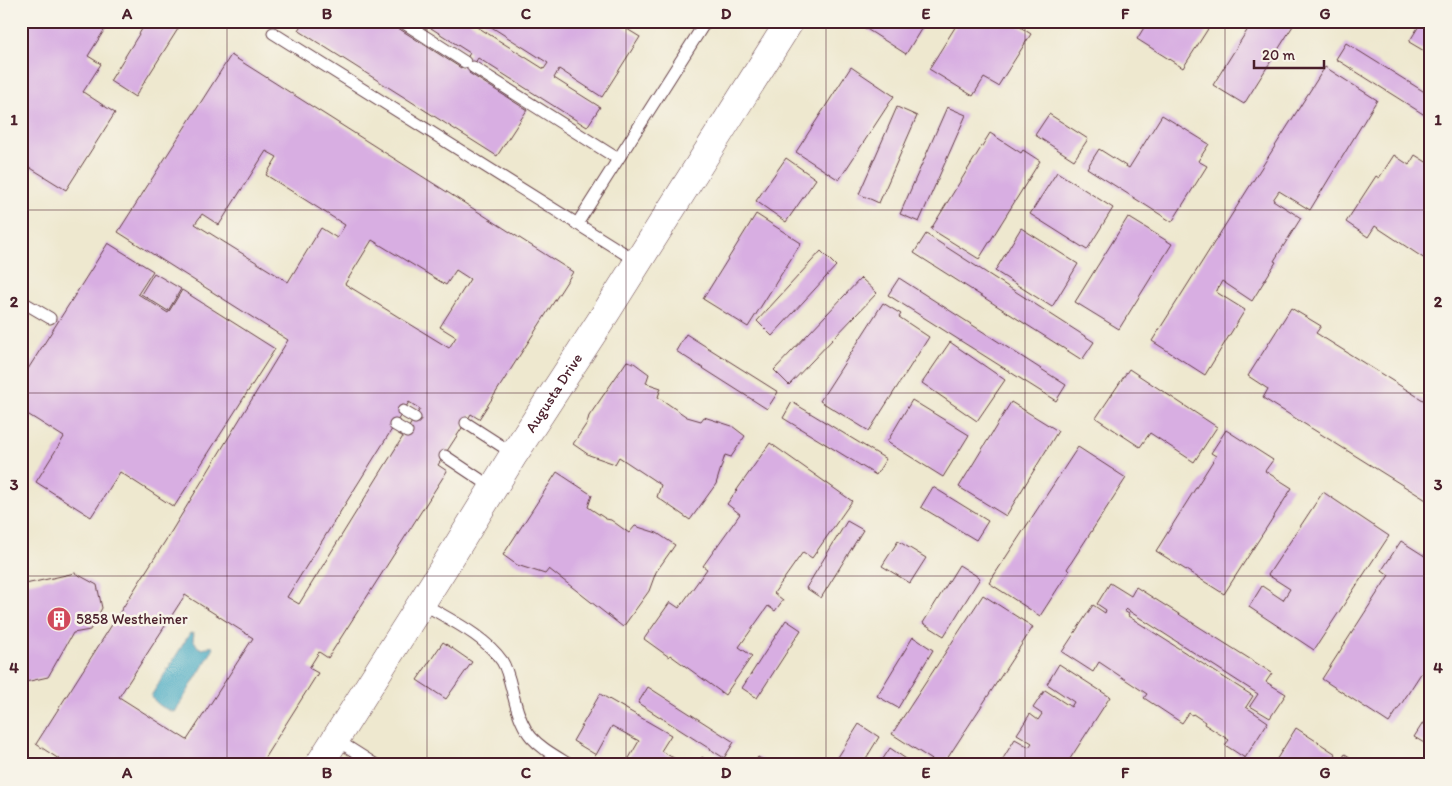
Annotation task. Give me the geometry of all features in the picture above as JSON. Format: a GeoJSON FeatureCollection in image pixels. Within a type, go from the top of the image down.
{"type":"FeatureCollection","features":[{"type":"Feature","properties":{"kind":"street","name":"Augusta Drive"},"geometry":{"type":"LineString","coordinates":[[319,765],[514,454],[790,21]]}},
{"type":"Feature","properties":{"kind":"lane"},"geometry":{"type":"LineString","coordinates":[[401,21],[618,159]]}},
{"type":"Feature","properties":{"kind":"lane"},"geometry":{"type":"LineString","coordinates":[[576,224],[706,21]]}},
{"type":"Feature","properties":{"kind":"lane"},"geometry":{"type":"LineString","coordinates":[[273,33],[638,262]]}},
{"type":"Feature","properties":{"kind":"lane"},"geometry":{"type":"LineString","coordinates":[[21,300],[50,318]]}},
{"type":"Feature","properties":{"kind":"lane"},"geometry":{"type":"LineString","coordinates":[[403,411],[415,418]]}},
{"type":"Feature","properties":{"kind":"lane"},"geometry":{"type":"LineString","coordinates":[[466,422],[514,454]]}},
{"type":"Feature","properties":{"kind":"lane"},"geometry":{"type":"LineString","coordinates":[[395,424],[407,432]]}},
{"type":"Feature","properties":{"kind":"lane"},"geometry":{"type":"LineString","coordinates":[[445,456],[493,488]]}},
{"type":"Feature","properties":{"kind":"lane"},"geometry":{"type":"LineString","coordinates":[[422,603],[483,641],[502,662],[526,732],[540,747],[570,765]]}},
{"type":"Feature","properties":{"kind":"lane"},"geometry":{"type":"LineString","coordinates":[[335,739],[376,765]]}},
{"type":"Feature","properties":{"kind":"water"},"geometry":{"type":"Polygon","coordinates":[[[190,633],[194,634],[193,639],[198,647],[203,649],[212,646],[214,648],[175,712],[161,706],[151,696],[190,633]]]}},
{"type":"Feature","properties":{"kind":"building"},"geometry":{"type":"Polygon","coordinates":[[[21,21],[110,21],[88,56],[101,64],[83,92],[115,113],[66,190],[21,162],[21,21]]]}},
{"type":"Feature","properties":{"kind":"building"},"geometry":{"type":"Polygon","coordinates":[[[147,21],[183,21],[135,97],[110,81],[147,21]]]}},
{"type":"Feature","properties":{"kind":"building"},"geometry":{"type":"Polygon","coordinates":[[[304,21],[387,21],[461,68],[470,53],[420,21],[468,21],[544,69],[548,63],[482,21],[614,21],[640,37],[602,97],[559,69],[554,78],[600,107],[587,127],[478,58],[469,73],[527,110],[497,156],[298,30],[304,21]]]}},
{"type":"Feature","properties":{"kind":"building"},"geometry":{"type":"Polygon","coordinates":[[[854,21],[926,21],[906,54],[854,21]]]}},
{"type":"Feature","properties":{"kind":"building"},"geometry":{"type":"Polygon","coordinates":[[[959,21],[1011,21],[1031,34],[998,86],[984,78],[973,96],[929,69],[959,21]]]}},
{"type":"Feature","properties":{"kind":"building"},"geometry":{"type":"Polygon","coordinates":[[[1148,21],[1213,21],[1183,68],[1137,39],[1148,21]]]}},
{"type":"Feature","properties":{"kind":"building"},"geometry":{"type":"Polygon","coordinates":[[[1253,21],[1296,21],[1244,104],[1213,85],[1253,21]]]}},
{"type":"Feature","properties":{"kind":"building"},"geometry":{"type":"Polygon","coordinates":[[[1422,21],[1431,21],[1431,55],[1409,42],[1422,21]]]}},
{"type":"Feature","properties":{"kind":"building"},"geometry":{"type":"Polygon","coordinates":[[[1346,43],[1431,96],[1431,119],[1336,59],[1346,43]]]}},
{"type":"Feature","properties":{"kind":"building"},"geometry":{"type":"Polygon","coordinates":[[[231,55],[573,272],[479,419],[471,414],[438,465],[447,471],[328,658],[319,652],[309,668],[318,673],[260,765],[68,765],[36,744],[171,532],[288,340],[118,232],[231,55]],[[266,151],[219,225],[202,214],[195,224],[288,282],[321,228],[337,238],[345,225],[266,175],[277,157],[266,151]],[[372,240],[345,284],[449,348],[456,337],[440,327],[470,279],[456,270],[446,285],[372,240]],[[409,402],[287,597],[299,604],[420,409],[409,402]],[[185,595],[119,697],[187,740],[253,638],[185,595]]]}},
{"type":"Feature","properties":{"kind":"building"},"geometry":{"type":"Polygon","coordinates":[[[851,67],[894,96],[839,180],[796,152],[851,67]]]}},
{"type":"Feature","properties":{"kind":"building"},"geometry":{"type":"Polygon","coordinates":[[[1325,67],[1377,100],[1310,210],[1279,191],[1273,200],[1301,218],[1252,301],[1222,281],[1216,292],[1245,310],[1205,375],[1152,341],[1325,67]]]}},
{"type":"Feature","properties":{"kind":"building"},"geometry":{"type":"Polygon","coordinates":[[[897,107],[917,116],[879,203],[859,194],[897,107]]]}},
{"type":"Feature","properties":{"kind":"building"},"geometry":{"type":"Polygon","coordinates":[[[947,107],[966,115],[919,222],[900,214],[947,107]]]}},
{"type":"Feature","properties":{"kind":"building"},"geometry":{"type":"Polygon","coordinates":[[[1049,114],[1088,139],[1074,160],[1035,135],[1049,114]]]}},
{"type":"Feature","properties":{"kind":"building"},"geometry":{"type":"Polygon","coordinates":[[[1162,115],[1209,144],[1198,161],[1207,166],[1172,222],[1087,168],[1099,149],[1129,168],[1162,115]]]}},
{"type":"Feature","properties":{"kind":"building"},"geometry":{"type":"Polygon","coordinates":[[[990,133],[1021,153],[1023,150],[1040,161],[979,259],[931,229],[990,133]]]}},
{"type":"Feature","properties":{"kind":"building"},"geometry":{"type":"Polygon","coordinates":[[[1394,155],[1409,165],[1415,155],[1431,165],[1431,263],[1375,226],[1368,237],[1346,222],[1376,176],[1379,178],[1394,155]]]}},
{"type":"Feature","properties":{"kind":"building"},"geometry":{"type":"Polygon","coordinates":[[[786,158],[816,179],[786,222],[756,201],[786,158]]]}},
{"type":"Feature","properties":{"kind":"building"},"geometry":{"type":"Polygon","coordinates":[[[1057,172],[1113,208],[1087,250],[1030,214],[1057,172]]]}},
{"type":"Feature","properties":{"kind":"building"},"geometry":{"type":"Polygon","coordinates":[[[756,214],[801,243],[748,327],[703,299],[756,214]]]}},
{"type":"Feature","properties":{"kind":"building"},"geometry":{"type":"Polygon","coordinates":[[[1128,217],[1172,244],[1119,329],[1075,302],[1128,217]]]}},
{"type":"Feature","properties":{"kind":"building"},"geometry":{"type":"Polygon","coordinates":[[[1021,228],[1078,264],[1052,307],[995,271],[1021,228]]]}},
{"type":"Feature","properties":{"kind":"building"},"geometry":{"type":"Polygon","coordinates":[[[926,234],[1094,342],[1082,360],[914,253],[926,234]]]}},
{"type":"Feature","properties":{"kind":"building"},"geometry":{"type":"Polygon","coordinates":[[[108,243],[153,271],[138,294],[168,313],[182,290],[275,349],[174,507],[120,472],[91,517],[36,482],[64,437],[21,410],[21,380],[108,243]]]}},
{"type":"Feature","properties":{"kind":"building"},"geometry":{"type":"Polygon","coordinates":[[[821,251],[836,266],[772,336],[757,321],[821,251]]]}},
{"type":"Feature","properties":{"kind":"building"},"geometry":{"type":"Polygon","coordinates":[[[154,273],[181,289],[168,311],[141,294],[154,273]]]}},
{"type":"Feature","properties":{"kind":"building"},"geometry":{"type":"Polygon","coordinates":[[[861,278],[877,293],[789,385],[774,370],[861,278]]]}},
{"type":"Feature","properties":{"kind":"building"},"geometry":{"type":"Polygon","coordinates":[[[899,278],[1066,385],[1056,401],[888,295],[899,278]]]}},
{"type":"Feature","properties":{"kind":"building"},"geometry":{"type":"Polygon","coordinates":[[[883,303],[901,314],[899,317],[929,337],[869,431],[820,401],[883,303]]]}},
{"type":"Feature","properties":{"kind":"building"},"geometry":{"type":"Polygon","coordinates":[[[1291,308],[1321,326],[1316,333],[1431,405],[1431,503],[1263,398],[1268,389],[1248,376],[1291,308]]]}},
{"type":"Feature","properties":{"kind":"building"},"geometry":{"type":"Polygon","coordinates":[[[686,334],[778,392],[767,409],[676,351],[686,334]]]}},
{"type":"Feature","properties":{"kind":"building"},"geometry":{"type":"Polygon","coordinates":[[[950,342],[1005,380],[977,421],[922,383],[950,342]]]}},
{"type":"Feature","properties":{"kind":"building"},"geometry":{"type":"Polygon","coordinates":[[[627,361],[634,363],[649,374],[646,383],[661,388],[658,397],[687,417],[701,421],[704,417],[732,426],[745,436],[731,457],[725,455],[716,484],[690,520],[657,497],[661,485],[619,457],[615,464],[589,455],[573,444],[587,423],[589,416],[627,361]]]}},
{"type":"Feature","properties":{"kind":"building"},"geometry":{"type":"Polygon","coordinates":[[[1129,369],[1217,427],[1194,462],[1150,433],[1140,447],[1096,418],[1129,369]]]}},
{"type":"Feature","properties":{"kind":"building"},"geometry":{"type":"Polygon","coordinates":[[[912,400],[969,435],[943,477],[887,442],[912,400]]]}},
{"type":"Feature","properties":{"kind":"building"},"geometry":{"type":"Polygon","coordinates":[[[792,402],[886,459],[876,475],[783,418],[792,402]]]}},
{"type":"Feature","properties":{"kind":"building"},"geometry":{"type":"Polygon","coordinates":[[[1011,402],[1058,431],[1006,516],[959,487],[1011,402]]]}},
{"type":"Feature","properties":{"kind":"building"},"geometry":{"type":"Polygon","coordinates":[[[1226,430],[1273,460],[1265,471],[1292,488],[1224,594],[1156,551],[1216,456],[1211,453],[1226,430]]]}},
{"type":"Feature","properties":{"kind":"building"},"geometry":{"type":"Polygon","coordinates":[[[770,443],[852,501],[812,558],[803,552],[774,593],[783,600],[775,611],[768,606],[739,647],[752,656],[725,695],[670,655],[669,657],[644,639],[670,602],[679,608],[707,569],[703,566],[740,514],[727,504],[770,443]]]}},
{"type":"Feature","properties":{"kind":"building"},"geometry":{"type":"Polygon","coordinates":[[[1078,447],[1126,478],[1067,569],[1069,571],[1040,616],[989,583],[1078,447]]]}},
{"type":"Feature","properties":{"kind":"building"},"geometry":{"type":"Polygon","coordinates":[[[557,472],[592,495],[588,507],[606,519],[611,520],[629,533],[635,526],[657,533],[675,545],[656,572],[649,591],[623,627],[549,569],[545,574],[517,565],[503,555],[557,472]]]}},
{"type":"Feature","properties":{"kind":"building"},"geometry":{"type":"Polygon","coordinates":[[[933,487],[988,521],[976,540],[921,507],[933,487]]]}},
{"type":"Feature","properties":{"kind":"building"},"geometry":{"type":"Polygon","coordinates":[[[1323,492],[1389,536],[1314,650],[1249,607],[1262,586],[1283,600],[1290,589],[1268,575],[1323,492]]]}},
{"type":"Feature","properties":{"kind":"building"},"geometry":{"type":"Polygon","coordinates":[[[847,521],[863,530],[821,598],[806,588],[847,521]]]}},
{"type":"Feature","properties":{"kind":"building"},"geometry":{"type":"Polygon","coordinates":[[[898,541],[926,558],[910,583],[882,566],[898,541]]]}},
{"type":"Feature","properties":{"kind":"building"},"geometry":{"type":"Polygon","coordinates":[[[1401,541],[1431,560],[1431,658],[1389,723],[1322,679],[1389,575],[1382,570],[1401,541]]]}},
{"type":"Feature","properties":{"kind":"building"},"geometry":{"type":"Polygon","coordinates":[[[959,565],[980,578],[944,636],[923,623],[959,565]]]}},
{"type":"Feature","properties":{"kind":"building","name":"5858 Westheimer"},"geometry":{"type":"Polygon","coordinates":[[[75,573],[97,585],[102,608],[90,630],[73,633],[48,677],[21,683],[21,585],[75,573]]]}},
{"type":"Feature","properties":{"kind":"building"},"geometry":{"type":"Polygon","coordinates":[[[1110,583],[1131,596],[1136,587],[1272,673],[1266,682],[1286,694],[1270,718],[1250,706],[1258,694],[1126,609],[1124,611],[1129,614],[1128,616],[1253,696],[1246,707],[1268,722],[1245,758],[1225,745],[1229,740],[1204,724],[1205,722],[1193,714],[1189,713],[1182,723],[1144,698],[1147,694],[1099,662],[1093,672],[1062,652],[1093,605],[1105,613],[1106,610],[1097,604],[1110,583]]]}},
{"type":"Feature","properties":{"kind":"building"},"geometry":{"type":"Polygon","coordinates":[[[983,595],[1033,627],[943,765],[940,765],[892,734],[983,595]]]}},
{"type":"Feature","properties":{"kind":"building"},"geometry":{"type":"Polygon","coordinates":[[[786,620],[801,630],[757,698],[742,688],[786,620]]]}},
{"type":"Feature","properties":{"kind":"building"},"geometry":{"type":"Polygon","coordinates":[[[913,637],[933,650],[898,708],[877,696],[913,637]]]}},
{"type":"Feature","properties":{"kind":"building"},"geometry":{"type":"Polygon","coordinates":[[[443,642],[472,662],[446,699],[417,680],[443,642]]]}},
{"type":"Feature","properties":{"kind":"building"},"geometry":{"type":"Polygon","coordinates":[[[1059,664],[1110,697],[1066,765],[999,765],[1015,739],[1029,747],[1032,743],[1017,734],[1030,714],[1038,720],[1042,714],[1033,708],[1045,690],[1071,707],[1074,702],[1047,684],[1059,664]]]}},
{"type":"Feature","properties":{"kind":"building"},"geometry":{"type":"Polygon","coordinates":[[[648,687],[734,742],[724,758],[638,703],[648,687]]]}},
{"type":"Feature","properties":{"kind":"building"},"geometry":{"type":"Polygon","coordinates":[[[600,694],[671,735],[661,751],[681,762],[679,765],[625,765],[639,741],[612,726],[596,755],[573,741],[600,694]]]}},
{"type":"Feature","properties":{"kind":"building"},"geometry":{"type":"Polygon","coordinates":[[[1428,715],[1431,717],[1431,747],[1414,737],[1428,715]]]}},
{"type":"Feature","properties":{"kind":"building"},"geometry":{"type":"Polygon","coordinates":[[[859,724],[879,737],[862,765],[833,765],[859,724]]]}},
{"type":"Feature","properties":{"kind":"building"},"geometry":{"type":"Polygon","coordinates":[[[1296,728],[1336,754],[1329,765],[1273,765],[1296,728]]]}},
{"type":"Feature","properties":{"kind":"building"},"geometry":{"type":"Polygon","coordinates":[[[890,748],[915,765],[879,765],[890,748]]]}},
{"type":"Feature","properties":{"kind":"building"},"geometry":{"type":"Polygon","coordinates":[[[1345,754],[1362,765],[1338,765],[1345,754]]]}},
{"type":"Feature","properties":{"kind":"building"},"geometry":{"type":"Polygon","coordinates":[[[702,757],[713,765],[697,765],[702,757]]]}},
{"type":"Feature","properties":{"kind":"building"},"geometry":{"type":"Polygon","coordinates":[[[758,757],[771,765],[753,765],[758,757]]]}},
{"type":"Feature","properties":{"kind":"place","name":"5858 Westheimer"},"geometry":{"type":"Point","coordinates":[59,619]}}]}
